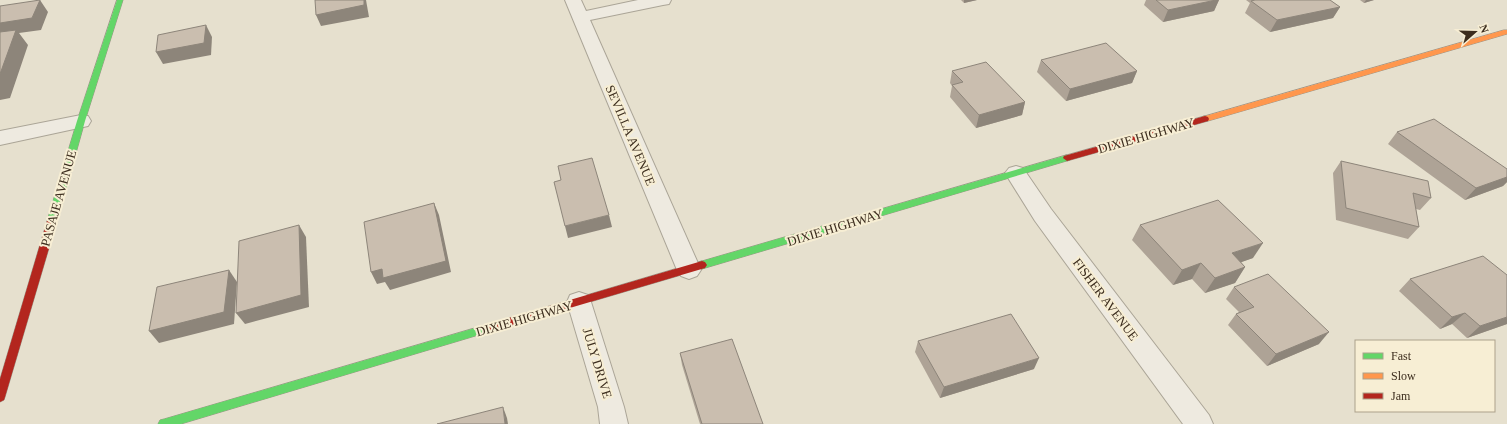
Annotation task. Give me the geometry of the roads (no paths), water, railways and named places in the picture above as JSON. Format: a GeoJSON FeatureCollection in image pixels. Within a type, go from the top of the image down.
{"type":"FeatureCollection","features":[{"type":"Feature","properties":{"kind":"street","name":"PASAJE AVENUE"},"geometry":{"type":"LineString","coordinates":[[0,397],[81,121],[120,0]]}},
{"type":"Feature","properties":{"kind":"street"},"geometry":{"type":"LineString","coordinates":[[576,8],[663,0]]}},
{"type":"Feature","properties":{"kind":"street","name":"SEVILLA AVENUE"},"geometry":{"type":"LineString","coordinates":[[576,8],[689,270]]}},
{"type":"Feature","properties":{"kind":"street","name":"DIXIE HIGHWAY"},"geometry":{"type":"LineString","coordinates":[[164,424],[1016,173],[1507,32]]}},
{"type":"Feature","properties":{"kind":"street"},"geometry":{"type":"LineString","coordinates":[[0,138],[81,121]]}},
{"type":"Feature","properties":{"kind":"street","name":"FISHER AVENUE"},"geometry":{"type":"LineString","coordinates":[[1016,173],[1042,215],[1199,424]]}},
{"type":"Feature","properties":{"kind":"street","name":"JULY DRIVE"},"geometry":{"type":"LineString","coordinates":[[580,302],[611,407],[614,424]]}}]}
